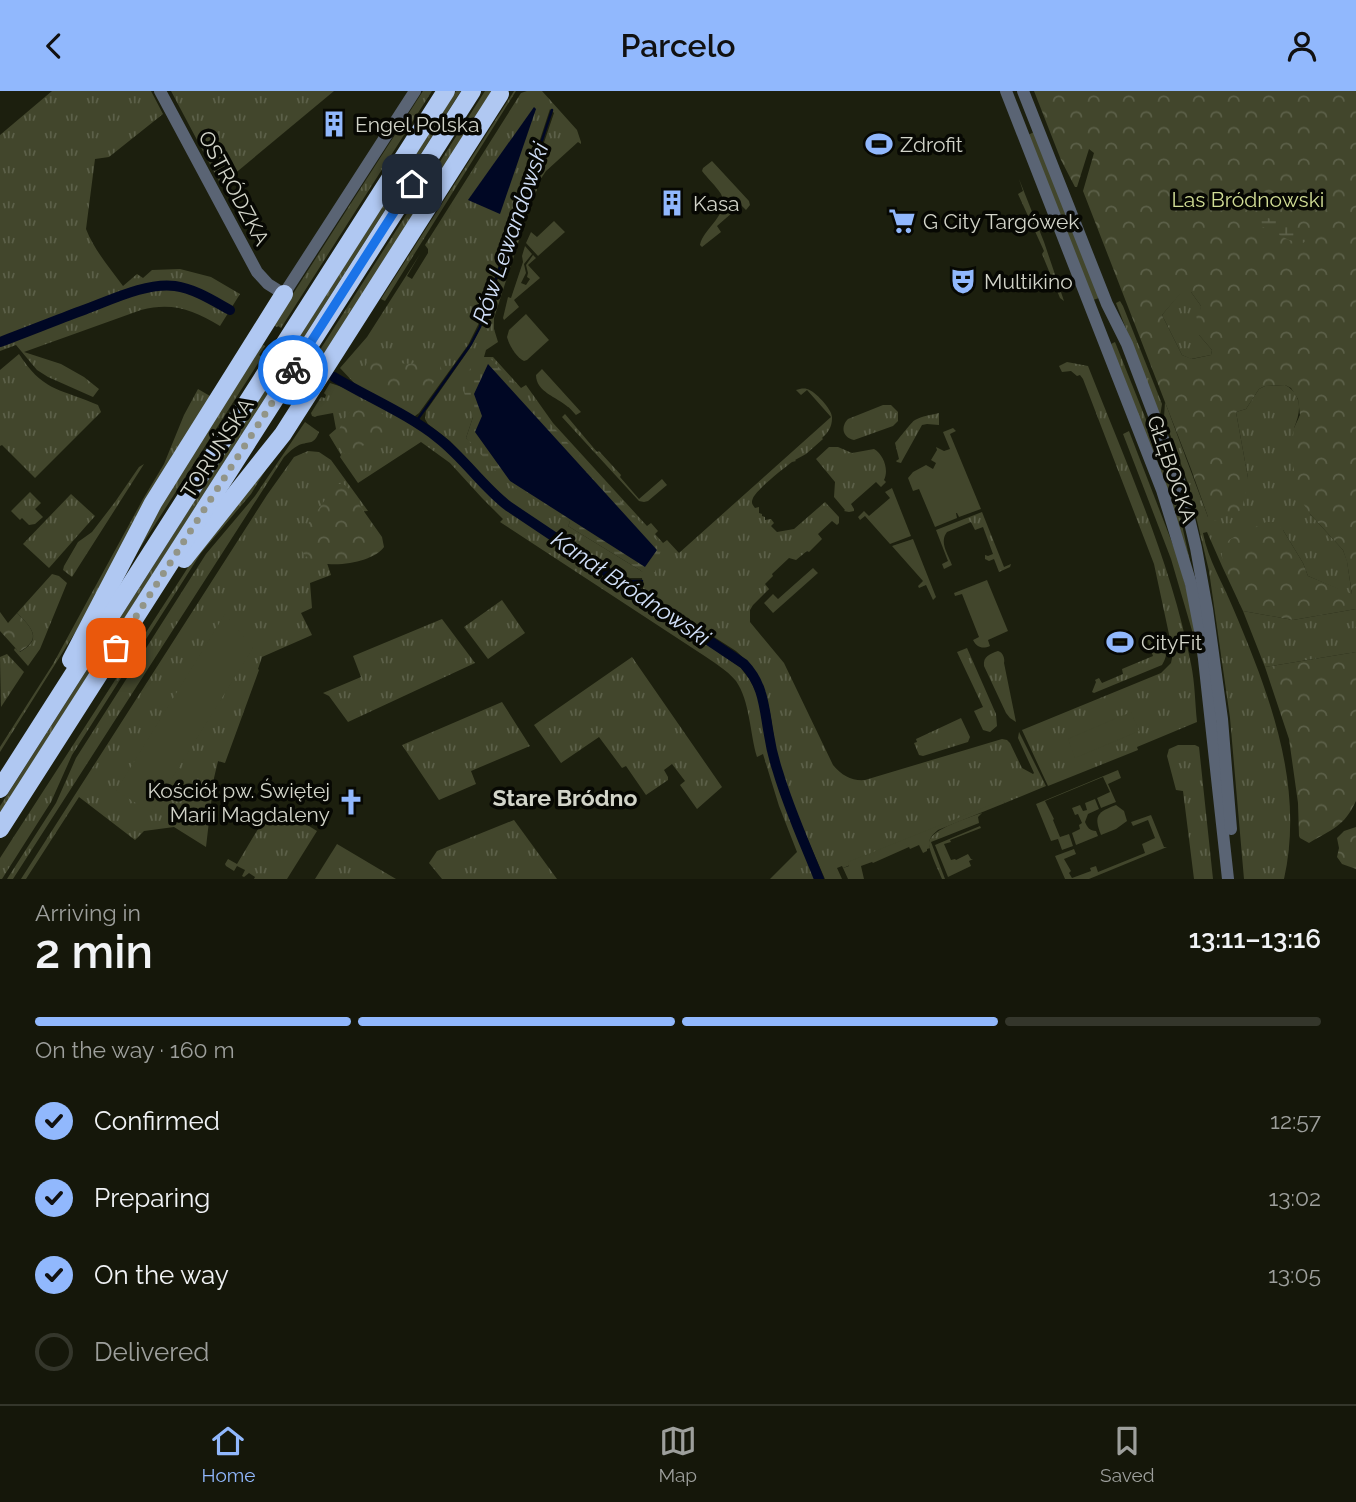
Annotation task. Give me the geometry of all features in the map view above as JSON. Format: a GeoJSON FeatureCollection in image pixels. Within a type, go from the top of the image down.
{"type":"FeatureCollection","features":[{"type":"Feature","properties":{"kind":"highway","name":"TORUŃSKA"},"geometry":{"type":"LineString","coordinates":[[0,789],[446,91]]}},
{"type":"Feature","properties":{"kind":"highway","name":"TORUŃSKA"},"geometry":{"type":"LineString","coordinates":[[0,829],[471,91]]}},
{"type":"Feature","properties":{"kind":"highway"},"geometry":{"type":"LineString","coordinates":[[116,648],[270,451],[501,93]]}},
{"type":"Feature","properties":{"kind":"highway"},"geometry":{"type":"LineString","coordinates":[[18,761],[153,503],[285,294]]}},
{"type":"Feature","properties":{"kind":"street","name":"OSTRÓDZKA"},"geometry":{"type":"LineString","coordinates":[[160,91],[257,272],[266,282],[285,294]]}},
{"type":"Feature","properties":{"kind":"street"},"geometry":{"type":"LineString","coordinates":[[285,294],[415,91]]}},
{"type":"Feature","properties":{"kind":"street","name":"GŁĘBOCKA"},"geometry":{"type":"LineString","coordinates":[[1006,91],[1161,490],[1191,584],[1205,659],[1228,879]]}},
{"type":"Feature","properties":{"kind":"street","name":"GŁĘBOCKA"},"geometry":{"type":"LineString","coordinates":[[1023,91],[1107,304],[1127,344],[1186,503],[1200,567],[1222,719],[1236,879]]}},
{"type":"Feature","properties":{"kind":"green space"},"geometry":{"type":"Polygon","coordinates":[[[52,91],[151,91],[163,114],[109,157],[95,159],[86,229],[98,252],[123,286],[137,274],[143,278],[152,270],[180,269],[211,277],[240,294],[220,326],[182,309],[152,308],[24,352],[61,364],[84,377],[99,389],[93,397],[37,370],[16,345],[0,351],[0,135],[52,91]]]}},
{"type":"Feature","properties":{"kind":"green space"},"geometry":{"type":"Polygon","coordinates":[[[171,91],[334,91],[221,185],[171,91]]]}},
{"type":"Feature","properties":{"kind":"green space"},"geometry":{"type":"Polygon","coordinates":[[[423,91],[432,91],[281,328],[273,325],[423,91]]]}},
{"type":"Feature","properties":{"kind":"green space"},"geometry":{"type":"Polygon","coordinates":[[[456,91],[461,91],[0,813],[0,806],[456,91]]]}},
{"type":"Feature","properties":{"kind":"green space"},"geometry":{"type":"Polygon","coordinates":[[[485,91],[495,91],[324,358],[318,353],[485,91]]]}},
{"type":"Feature","properties":{"kind":"green space"},"geometry":{"type":"Polygon","coordinates":[[[514,91],[385,301],[381,299],[514,91]]]}},
{"type":"Feature","properties":{"kind":"green space"},"geometry":{"type":"Polygon","coordinates":[[[542,91],[577,130],[581,144],[578,142],[546,171],[536,186],[537,190],[494,318],[498,342],[486,350],[484,357],[493,357],[521,388],[526,385],[553,423],[647,526],[651,523],[658,531],[655,534],[663,543],[667,540],[679,553],[831,417],[807,390],[801,395],[796,390],[806,389],[814,393],[832,415],[829,429],[823,439],[806,454],[765,484],[755,494],[752,503],[755,508],[759,507],[759,513],[765,520],[771,519],[774,523],[771,526],[777,532],[794,529],[825,502],[839,517],[839,523],[837,525],[832,521],[818,534],[822,539],[809,552],[796,560],[789,558],[772,574],[765,584],[769,589],[750,610],[750,622],[784,663],[833,765],[848,777],[865,780],[1002,739],[1010,743],[1022,768],[1033,774],[1018,738],[1019,732],[1046,786],[1005,803],[1003,801],[843,868],[837,868],[842,879],[825,879],[782,774],[765,693],[749,664],[736,651],[647,594],[643,589],[642,578],[617,574],[509,502],[450,441],[428,424],[425,419],[426,411],[470,348],[484,320],[554,113],[550,109],[481,319],[468,345],[419,413],[408,417],[356,385],[340,368],[367,337],[420,254],[407,276],[412,279],[428,253],[425,245],[521,93],[542,91]],[[473,417],[466,438],[570,522],[568,526],[643,572],[473,417]]]}},
{"type":"Feature","properties":{"kind":"green space","name":"Las Bródnowski"},"geometry":{"type":"Polygon","coordinates":[[[1034,91],[1356,91],[1356,609],[1293,620],[1243,611],[1222,566],[1222,552],[1229,540],[1266,522],[1275,522],[1283,530],[1308,576],[1352,594],[1343,550],[1310,514],[1299,497],[1291,454],[1294,428],[1300,415],[1298,399],[1291,388],[1285,385],[1265,386],[1259,389],[1246,409],[1236,412],[1248,478],[1242,510],[1214,521],[1208,517],[1083,191],[1094,153],[1089,149],[1077,187],[1061,160],[1034,91]],[[1191,292],[1181,293],[1162,315],[1182,355],[1192,359],[1211,355],[1212,350],[1199,335],[1196,313],[1201,306],[1191,292]]]}},
{"type":"Feature","properties":{"kind":"green space"},"geometry":{"type":"Polygon","coordinates":[[[1034,132],[1099,298],[1093,300],[1028,135],[1034,132]]]}},
{"type":"Feature","properties":{"kind":"green space"},"geometry":{"type":"Polygon","coordinates":[[[712,161],[750,205],[746,210],[741,205],[717,226],[721,232],[702,247],[702,239],[720,214],[723,201],[721,194],[702,171],[712,161]]]}},
{"type":"Feature","properties":{"kind":"green space"},"geometry":{"type":"Polygon","coordinates":[[[1019,179],[1064,301],[1060,298],[1042,254],[1044,251],[1018,194],[1023,191],[1019,179]]]}},
{"type":"Feature","properties":{"kind":"green space"},"geometry":{"type":"Polygon","coordinates":[[[1244,213],[1270,218],[1287,225],[1306,241],[1303,243],[1289,240],[1261,226],[1243,222],[1237,218],[1244,213]]]}},
{"type":"Feature","properties":{"kind":"green space"},"geometry":{"type":"Polygon","coordinates":[[[554,221],[565,232],[538,256],[526,243],[531,232],[537,237],[554,221]]]}},
{"type":"Feature","properties":{"kind":"green space"},"geometry":{"type":"Polygon","coordinates":[[[525,246],[532,254],[524,264],[526,273],[521,283],[526,285],[530,279],[527,277],[526,265],[533,255],[536,258],[528,265],[540,278],[514,300],[519,307],[504,320],[508,297],[511,298],[523,262],[525,246]]]}},
{"type":"Feature","properties":{"kind":"green space"},"geometry":{"type":"Polygon","coordinates":[[[1181,292],[1191,292],[1201,306],[1199,335],[1212,350],[1211,355],[1191,359],[1182,355],[1162,315],[1181,292]]]}},
{"type":"Feature","properties":{"kind":"green space"},"geometry":{"type":"Polygon","coordinates":[[[1120,301],[1162,404],[1160,416],[1116,303],[1120,301]]]}},
{"type":"Feature","properties":{"kind":"green space"},"geometry":{"type":"Polygon","coordinates":[[[526,314],[549,340],[524,361],[513,351],[507,337],[509,330],[526,314]]]}},
{"type":"Feature","properties":{"kind":"green space"},"geometry":{"type":"Polygon","coordinates":[[[1115,342],[1169,477],[1190,561],[1111,344],[1115,342]]]}},
{"type":"Feature","properties":{"kind":"green space"},"geometry":{"type":"Polygon","coordinates":[[[261,343],[265,346],[259,355],[262,357],[108,598],[141,534],[261,343]]]}},
{"type":"Feature","properties":{"kind":"green space"},"geometry":{"type":"Polygon","coordinates":[[[19,354],[43,381],[98,405],[101,412],[35,478],[0,446],[0,370],[19,354]]]}},
{"type":"Feature","properties":{"kind":"green space"},"geometry":{"type":"Polygon","coordinates":[[[375,355],[405,364],[433,358],[440,364],[442,372],[417,392],[405,395],[390,392],[364,374],[367,363],[375,355]]]}},
{"type":"Feature","properties":{"kind":"green space"},"geometry":{"type":"Polygon","coordinates":[[[478,359],[491,359],[662,546],[655,572],[643,572],[568,526],[570,522],[505,481],[466,438],[473,417],[460,382],[478,359]]]}},
{"type":"Feature","properties":{"kind":"green space"},"geometry":{"type":"Polygon","coordinates":[[[1067,362],[1088,366],[1160,550],[1192,671],[1197,722],[1137,747],[1138,750],[1048,786],[1022,730],[1161,673],[1171,663],[1173,653],[1154,564],[1083,379],[1071,371],[1062,372],[1059,366],[1067,362]]]}},
{"type":"Feature","properties":{"kind":"green space"},"geometry":{"type":"Polygon","coordinates":[[[542,369],[581,412],[576,415],[539,386],[536,375],[542,369]]]}},
{"type":"Feature","properties":{"kind":"green space"},"geometry":{"type":"Polygon","coordinates":[[[330,383],[354,391],[430,435],[511,511],[740,667],[758,696],[767,747],[780,793],[815,879],[770,879],[797,852],[763,754],[757,757],[747,708],[736,681],[724,669],[500,522],[503,519],[450,463],[421,442],[358,483],[329,435],[336,429],[333,413],[315,417],[311,413],[321,397],[325,398],[324,393],[330,383]]]}},
{"type":"Feature","properties":{"kind":"green space"},"geometry":{"type":"Polygon","coordinates":[[[1285,385],[1298,398],[1298,416],[1294,428],[1310,514],[1343,550],[1352,595],[1308,576],[1283,530],[1222,552],[1222,566],[1207,532],[1203,533],[1212,562],[1259,673],[1280,740],[1287,774],[1289,844],[1284,879],[1244,879],[1230,718],[1209,571],[1188,483],[1164,418],[1165,402],[1208,517],[1248,478],[1236,412],[1246,409],[1259,389],[1285,385]]]}},
{"type":"Feature","properties":{"kind":"green space"},"geometry":{"type":"Polygon","coordinates":[[[198,389],[210,396],[76,631],[0,752],[0,747],[53,664],[164,464],[198,389]]]}},
{"type":"Feature","properties":{"kind":"green space"},"geometry":{"type":"Polygon","coordinates":[[[361,405],[383,414],[395,433],[387,441],[367,444],[346,455],[338,443],[340,427],[354,408],[361,405]]]}},
{"type":"Feature","properties":{"kind":"green space"},"geometry":{"type":"Polygon","coordinates":[[[883,405],[891,405],[898,412],[898,421],[893,426],[854,440],[845,435],[843,429],[848,419],[883,405]]]}},
{"type":"Feature","properties":{"kind":"green space"},"geometry":{"type":"Polygon","coordinates":[[[939,413],[939,425],[922,425],[901,463],[897,462],[899,459],[895,443],[913,421],[939,413]]]}},
{"type":"Feature","properties":{"kind":"green space"},"geometry":{"type":"Polygon","coordinates":[[[565,414],[597,452],[599,451],[621,475],[639,499],[662,479],[667,485],[648,501],[639,501],[562,417],[565,414]]]}},
{"type":"Feature","properties":{"kind":"green space"},"geometry":{"type":"Polygon","coordinates":[[[305,422],[319,432],[317,436],[311,442],[297,446],[284,457],[13,879],[7,879],[56,803],[76,758],[206,554],[255,496],[305,422]]]}},
{"type":"Feature","properties":{"kind":"green space"},"geometry":{"type":"Polygon","coordinates":[[[953,428],[956,431],[950,434],[981,509],[959,517],[956,513],[957,518],[935,527],[919,489],[913,491],[908,478],[926,465],[933,469],[936,463],[931,460],[936,447],[944,451],[950,449],[943,432],[953,428]]]}},
{"type":"Feature","properties":{"kind":"green space"},"geometry":{"type":"Polygon","coordinates":[[[1129,431],[1178,558],[1192,610],[1199,663],[1171,559],[1123,434],[1129,431]]]}},
{"type":"Feature","properties":{"kind":"green space"},"geometry":{"type":"Polygon","coordinates":[[[829,447],[838,447],[852,453],[874,449],[885,463],[886,482],[881,487],[876,482],[851,504],[854,511],[844,511],[834,497],[835,482],[816,459],[829,447]]]}},
{"type":"Feature","properties":{"kind":"green space"},"geometry":{"type":"Polygon","coordinates":[[[308,451],[319,452],[331,460],[368,511],[339,513],[322,548],[331,575],[310,583],[312,608],[301,613],[312,635],[262,657],[225,763],[218,761],[206,847],[174,827],[144,831],[135,840],[79,797],[26,879],[21,879],[267,495],[294,457],[308,451]]]}},
{"type":"Feature","properties":{"kind":"green space"},"geometry":{"type":"Polygon","coordinates":[[[271,461],[251,494],[201,553],[72,755],[51,802],[0,879],[0,858],[196,555],[271,461]]]}},
{"type":"Feature","properties":{"kind":"green space"},"geometry":{"type":"Polygon","coordinates":[[[144,464],[72,577],[63,570],[78,542],[92,532],[139,467],[144,464]]]}},
{"type":"Feature","properties":{"kind":"green space"},"geometry":{"type":"Polygon","coordinates":[[[338,484],[346,486],[382,537],[384,547],[376,554],[350,563],[320,563],[309,558],[302,550],[301,538],[308,524],[338,484]]]}},
{"type":"Feature","properties":{"kind":"green space"},"geometry":{"type":"Polygon","coordinates":[[[892,488],[911,536],[890,544],[865,516],[860,520],[858,517],[864,511],[869,516],[890,498],[885,492],[892,488]]]}},
{"type":"Feature","properties":{"kind":"green space"},"geometry":{"type":"Polygon","coordinates":[[[30,492],[41,503],[35,509],[43,517],[35,524],[29,525],[11,511],[30,492]]]}},
{"type":"Feature","properties":{"kind":"green space"},"geometry":{"type":"Polygon","coordinates":[[[71,494],[95,516],[49,568],[23,544],[71,494]]]}},
{"type":"Feature","properties":{"kind":"green space"},"geometry":{"type":"Polygon","coordinates":[[[982,512],[1004,567],[1011,564],[1010,567],[999,572],[994,559],[985,559],[985,555],[993,554],[983,527],[975,530],[971,522],[947,532],[945,548],[952,565],[944,569],[942,564],[948,561],[936,530],[982,512]]]}},
{"type":"Feature","properties":{"kind":"green space"},"geometry":{"type":"Polygon","coordinates":[[[913,539],[936,597],[933,600],[926,585],[919,588],[923,581],[892,546],[913,539]]]}},
{"type":"Feature","properties":{"kind":"green space"},"geometry":{"type":"Polygon","coordinates":[[[813,568],[818,573],[773,613],[764,603],[773,594],[778,599],[813,568]]]}},
{"type":"Feature","properties":{"kind":"green space"},"geometry":{"type":"Polygon","coordinates":[[[52,574],[67,583],[40,649],[28,666],[14,650],[15,648],[20,652],[27,647],[31,643],[33,633],[17,613],[52,574]]]}},
{"type":"Feature","properties":{"kind":"green space"},"geometry":{"type":"Polygon","coordinates":[[[987,580],[1008,631],[988,640],[990,646],[983,648],[973,640],[979,637],[962,594],[955,596],[954,593],[987,580]]]}},
{"type":"Feature","properties":{"kind":"green space"},"geometry":{"type":"Polygon","coordinates":[[[502,600],[525,633],[488,659],[464,627],[502,600]]]}},
{"type":"Feature","properties":{"kind":"green space"},"geometry":{"type":"Polygon","coordinates":[[[1356,609],[1356,652],[1265,667],[1243,611],[1293,620],[1356,609]]]}},
{"type":"Feature","properties":{"kind":"green space"},"geometry":{"type":"Polygon","coordinates":[[[0,612],[8,623],[17,613],[33,633],[31,643],[19,652],[0,631],[0,612]]]}},
{"type":"Feature","properties":{"kind":"green space"},"geometry":{"type":"Polygon","coordinates":[[[225,614],[253,648],[151,812],[116,791],[225,614]]]}},
{"type":"Feature","properties":{"kind":"green space"},"geometry":{"type":"Polygon","coordinates":[[[442,619],[475,663],[348,722],[329,696],[323,693],[361,677],[353,656],[442,619]]]}},
{"type":"Feature","properties":{"kind":"green space"},"geometry":{"type":"Polygon","coordinates":[[[1156,637],[1163,642],[1166,649],[1162,665],[1092,692],[1095,680],[1099,678],[1102,683],[1123,674],[1122,669],[1153,656],[1147,639],[1156,637]]]}},
{"type":"Feature","properties":{"kind":"green space"},"geometry":{"type":"Polygon","coordinates":[[[967,648],[996,714],[997,726],[990,732],[983,730],[974,711],[983,707],[957,652],[967,648]]]}},
{"type":"Feature","properties":{"kind":"green space"},"geometry":{"type":"Polygon","coordinates":[[[998,651],[1004,658],[1016,722],[1006,713],[984,666],[986,658],[998,651]]]}},
{"type":"Feature","properties":{"kind":"green space"},"geometry":{"type":"Polygon","coordinates":[[[1356,652],[1356,801],[1342,822],[1309,843],[1299,836],[1298,803],[1289,739],[1265,667],[1356,652]]]}},
{"type":"Feature","properties":{"kind":"green space"},"geometry":{"type":"Polygon","coordinates":[[[7,654],[24,672],[1,707],[0,657],[7,654]]]}},
{"type":"Feature","properties":{"kind":"green space"},"geometry":{"type":"Polygon","coordinates":[[[632,657],[722,787],[697,809],[680,785],[685,781],[672,764],[664,770],[668,780],[646,795],[626,766],[622,768],[599,737],[561,763],[534,725],[632,657]]]}},
{"type":"Feature","properties":{"kind":"green space"},"geometry":{"type":"Polygon","coordinates":[[[502,702],[530,746],[471,771],[476,784],[439,800],[402,745],[502,702]]]}},
{"type":"Feature","properties":{"kind":"green space"},"geometry":{"type":"Polygon","coordinates":[[[1131,712],[1139,731],[1075,758],[1068,739],[1131,712]]]}},
{"type":"Feature","properties":{"kind":"green space"},"geometry":{"type":"Polygon","coordinates":[[[961,718],[970,737],[968,742],[919,755],[914,743],[917,742],[916,739],[961,718]]]}},
{"type":"Feature","properties":{"kind":"green space"},"geometry":{"type":"Polygon","coordinates":[[[1178,745],[1199,747],[1213,879],[1194,879],[1183,791],[1176,790],[1167,756],[1169,749],[1178,745]]]}},
{"type":"Feature","properties":{"kind":"green space"},"geometry":{"type":"Polygon","coordinates":[[[1118,770],[1121,778],[1108,784],[1116,802],[1101,808],[1097,798],[1110,792],[1103,777],[1045,801],[1060,837],[1069,834],[1073,846],[1062,850],[1058,839],[1051,841],[1036,804],[1118,770]]]}},
{"type":"Feature","properties":{"kind":"green space"},"geometry":{"type":"Polygon","coordinates":[[[1095,799],[1099,809],[1088,814],[1085,822],[1098,836],[1076,845],[1072,833],[1080,829],[1079,825],[1082,823],[1072,808],[1080,805],[1083,811],[1087,810],[1085,803],[1095,799]]]}},
{"type":"Feature","properties":{"kind":"green space"},"geometry":{"type":"Polygon","coordinates":[[[1003,800],[1005,803],[938,830],[931,838],[927,851],[923,853],[919,845],[910,849],[909,847],[861,866],[864,879],[848,879],[843,868],[849,866],[848,862],[1003,800]]]}},
{"type":"Feature","properties":{"kind":"green space"},"geometry":{"type":"Polygon","coordinates":[[[273,804],[317,831],[287,879],[254,879],[249,873],[244,877],[242,876],[245,870],[237,866],[234,871],[225,864],[228,859],[237,864],[273,804]]]}},
{"type":"Feature","properties":{"kind":"green space"},"geometry":{"type":"Polygon","coordinates":[[[1116,805],[1124,811],[1127,821],[1101,835],[1097,823],[1099,815],[1116,805]]]}},
{"type":"Feature","properties":{"kind":"green space"},"geometry":{"type":"Polygon","coordinates":[[[982,813],[978,817],[979,823],[931,842],[945,879],[942,879],[930,850],[931,837],[952,824],[982,813]]]}},
{"type":"Feature","properties":{"kind":"green space"},"geometry":{"type":"Polygon","coordinates":[[[1151,815],[1164,847],[1167,847],[1089,879],[1065,879],[1055,856],[1074,849],[1076,854],[1064,859],[1072,878],[1091,871],[1090,868],[1096,866],[1098,872],[1145,853],[1142,844],[1155,838],[1148,820],[1133,826],[1131,822],[1151,815]]]}},
{"type":"Feature","properties":{"kind":"green space"},"geometry":{"type":"Polygon","coordinates":[[[514,820],[557,879],[442,879],[429,863],[437,851],[514,820]]]}},
{"type":"Feature","properties":{"kind":"green space"},"geometry":{"type":"Polygon","coordinates":[[[980,826],[981,828],[944,844],[951,860],[968,854],[973,859],[969,861],[971,866],[948,877],[935,845],[980,826]]]}},
{"type":"Feature","properties":{"kind":"green space"},"geometry":{"type":"Polygon","coordinates":[[[1356,827],[1356,869],[1342,864],[1337,857],[1337,838],[1344,831],[1356,827]]]}},
{"type":"Feature","properties":{"kind":"green space"},"geometry":{"type":"Polygon","coordinates":[[[337,844],[396,879],[315,879],[337,844]]]}},
{"type":"Feature","properties":{"kind":"water"},"geometry":{"type":"Polygon","coordinates":[[[534,107],[536,109],[500,214],[468,200],[534,107]]]}},
{"type":"Feature","properties":{"kind":"water"},"geometry":{"type":"Polygon","coordinates":[[[488,364],[657,550],[645,567],[510,481],[475,432],[482,416],[474,394],[488,364]]]}},
{"type":"Feature","properties":{"kind":"waterway","name":"Rów Lewandowski"},"geometry":{"type":"LineString","coordinates":[[415,423],[480,327],[552,110]]}},
{"type":"Feature","properties":{"kind":"waterway","name":"Kanał Bródnowski"},"geometry":{"type":"LineString","coordinates":[[0,342],[115,298],[152,287],[182,287],[230,310]]}},
{"type":"Feature","properties":{"kind":"waterway","name":"Kanał Bródnowski"},"geometry":{"type":"LineString","coordinates":[[334,377],[426,429],[456,454],[508,506],[744,664],[756,680],[777,767],[792,813],[819,879]]}},
{"type":"Feature","properties":{"kind":"waterway"},"geometry":{"type":"LineString","coordinates":[[616,578],[642,581]]}},
{"type":"Feature","properties":{"kind":"way so far"},"geometry":{"type":"LineString","coordinates":[[116,648],[293,370]]}},
{"type":"Feature","properties":{"kind":"place","name":"Engel Polska"},"geometry":{"type":"Point","coordinates":[334,124]}},
{"type":"Feature","properties":{"kind":"place","name":"Zdrofit"},"geometry":{"type":"Point","coordinates":[879,144]}},
{"type":"Feature","properties":{"kind":"place","name":"Kasa"},"geometry":{"type":"Point","coordinates":[672,203]}},
{"type":"Feature","properties":{"kind":"place","name":"G City Targówek"},"geometry":{"type":"Point","coordinates":[902,221]}},
{"type":"Feature","properties":{"kind":"place","name":"Multikino"},"geometry":{"type":"Point","coordinates":[963,281]}},
{"type":"Feature","properties":{"kind":"place","name":"CityFit"},"geometry":{"type":"Point","coordinates":[1120,642]}},
{"type":"Feature","properties":{"kind":"place","name":"Kościół pw. Świętej Marii Magdaleny"},"geometry":{"type":"Point","coordinates":[351,802]}},
{"type":"Feature","properties":{"kind":"district","name":"Stare Bródno"},"geometry":{"type":"Point","coordinates":[565,797]}},
{"type":"Feature","properties":{"kind":"route"},"geometry":{"type":"LineString","coordinates":[[293,370],[412,184]]}}]}
